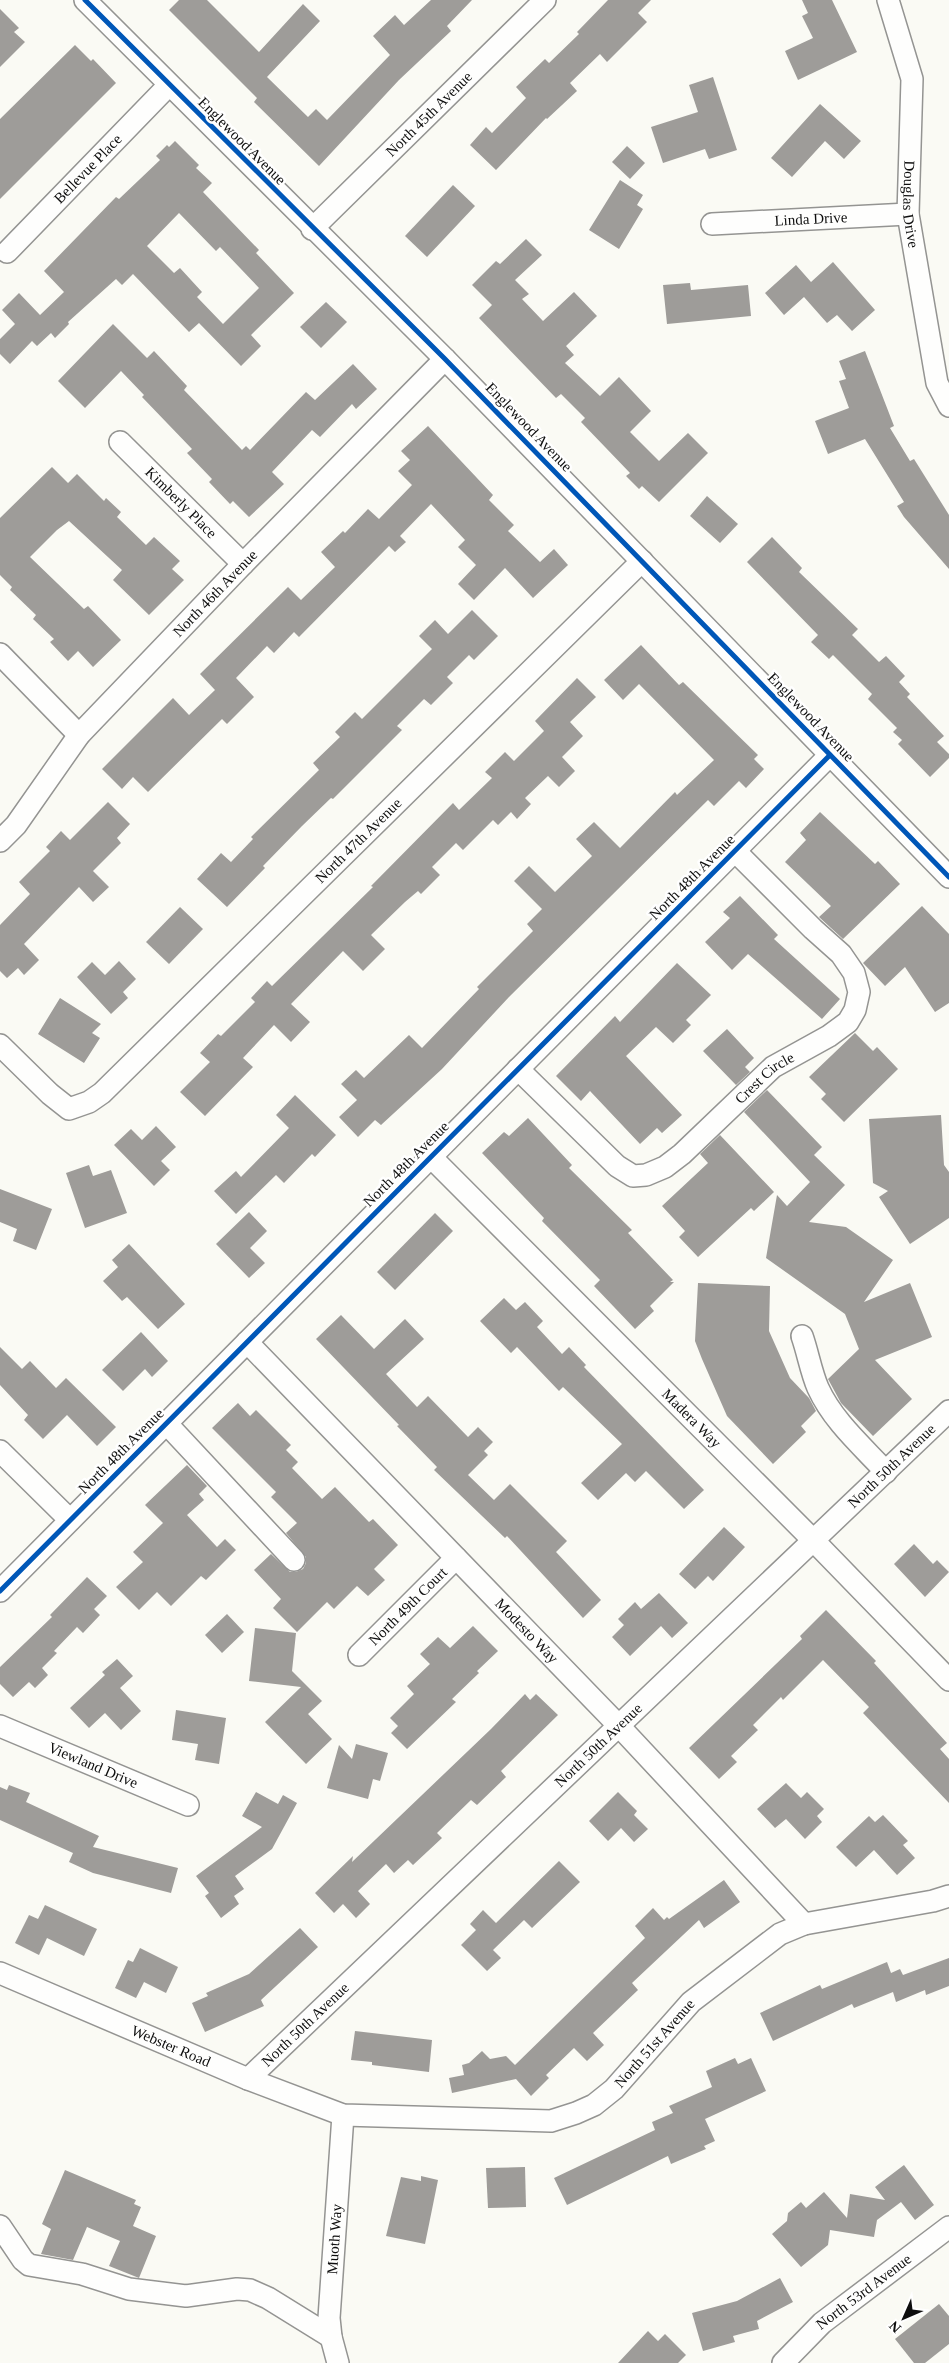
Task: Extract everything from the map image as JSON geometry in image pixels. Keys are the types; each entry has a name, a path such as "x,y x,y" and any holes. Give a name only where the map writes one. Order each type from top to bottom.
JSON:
{"street":[{"name":"Englewood Avenue","path":"86,0 312,229 445,359 949,877"},
{"name":"North 45th Avenue","path":"312,229 545,0"},
{"name":"Douglas Drive","path":"888,0 912,79 908,214 937,383 949,406"},
{"name":"Bellevue Place","path":"7,252 169,85"},
{"name":"Linda Drive","path":"712,224 908,214"},
{"name":"North 46th Avenue","path":"0,841 16,825 79,735 243,564 445,359"},
{"name":"Kimberly Place","path":"120,442 243,564"},
{"name":"North 47th Avenue","path":"0,1045 50,1094 69,1108 89,1102 102,1093 642,561"},
{"path":"0,654 79,735"},
{"name":"North 48th Avenue","path":"0,1591 830,755"},
{"name":"Crest Circle","path":"518,1069 617,1166 633,1176 646,1175 665,1167 682,1154 773,1067 830,1036 848,1022 855,1010 859,992 854,973 841,954 813,929 735,851"},
{"name":"Madera Way","path":"431,1157 814,1541 949,1680"},
{"path":"802,1336 818,1387 831,1409 844,1427 886,1472"},
{"name":"Modesto Way","path":"247,1342 619,1726 804,1924"},
{"name":"North 50th Avenue","path":"248,2079 949,1411"},
{"path":"166,1424 294,1560"},
{"path":"0,1451 70,1520"},
{"name":"North 49th Court","path":"359,1655 456,1558"},
{"name":"Viewland Drive","path":"0,1726 188,1805"},
{"name":"North 51st Avenue","path":"343,2115 551,2121 576,2113 594,2105 614,2089 691,2002 780,1934 804,1924 933,1901 949,1896"},
{"name":"Webster Road","path":"0,1972 248,2079 343,2115"},
{"name":"Muoth Way","path":"338,2363 331,2337 329,2318 343,2115"},
{"path":"0,2226 23,2260 29,2265 82,2274 129,2289 186,2296 237,2289 250,2290 268,2298 331,2337"},
{"name":"North 53rd Avenue","path":"783,2363 822,2323 949,2227"}],"building":[{"path":"179,0 207,0 259,52 303,4 320,21 267,77 308,117 316,109 327,120 390,55 373,36 395,15 404,25 431,0 472,0 447,26 451,31 399,80 319,166 254,102 257,98 169,10"},
{"path":"608,0 651,0 638,13 647,22 607,62 600,54 570,83 577,91 546,118 496,170 470,145 486,127 492,133 526,98 516,87 545,59 549,63 579,34 577,32"},
{"path":"802,0 832,0 857,52 798,80 785,51 813,38 802,16 808,13"},
{"path":"0,9 19,28 14,32 25,42 0,67"},
{"path":"75,45 91,61 93,59 116,83 0,199 0,119"},
{"path":"713,77 737,150 709,159 705,149 663,163 651,127 698,112 689,85"},
{"path":"820,104 861,141 844,159 825,141 792,177 771,158"},
{"path":"175,141 199,165 196,168 212,183 203,192 259,250 256,253 294,293 251,335 261,346 241,366 199,323 189,332 133,274 122,285 116,279 68,322 69,324 55,338 51,333 37,346 32,341 10,364 0,354 0,339 15,324 2,310 19,293 40,315 64,292 44,271 116,197 119,199 160,160 156,156 167,145 169,147","holes":["179,213 216,251 220,247 259,288 223,324 197,297 202,292 180,268 174,273 147,246"]},
{"path":"627,146 645,163 630,179 612,162"},
{"path":"620,180 643,195 637,205 643,209 619,249 589,230"},
{"path":"453,185 475,206 427,257 405,236"},
{"path":"526,239 542,255 515,280 529,294 522,299 543,321 574,292 597,316 566,346 574,355 565,363 600,396 619,377 651,411 630,432 659,461 688,433 708,453 659,502 642,486 639,489 626,476 630,473 581,422 585,418 561,394 556,398 479,318 492,305 472,285 496,261 500,264"},
{"path":"833,262 875,310 852,331 837,315 827,323 804,297 784,315 765,293 796,265 811,282"},
{"path":"690,283 691,290 748,285 751,316 667,324 663,285"},
{"path":"326,302 347,322 321,348 300,327"},
{"path":"113,324 147,358 154,351 187,386 184,390 242,450 246,446 250,450 306,392 315,400 353,364 377,389 356,409 352,404 320,437 312,430 272,472 284,484 249,517 233,501 230,504 209,482 212,479 187,453 192,449 142,397 144,395 121,371 85,408 58,381"},
{"path":"865,351 894,426 890,428 910,461 914,459 949,515 949,569 904,517 897,506 904,502 865,439 828,454 815,421 849,408 839,381 846,379 839,361"},
{"path":"428,426 493,495 489,500 514,525 508,531 540,562 554,549 568,565 533,598 505,568 474,600 458,584 476,565 458,547 465,540 431,504 400,536 406,542 395,552 389,546 299,637 294,632 274,653 267,646 236,678 254,697 227,724 222,719 148,792 133,777 122,789 102,769 173,698 189,715 215,690 200,674 288,587 301,600 335,567 321,552 343,531 345,533 368,509 379,519 412,485 398,471 410,460 401,451"},
{"path":"52,467 68,483 77,474 104,501 106,498 121,512 117,517 146,545 154,537 180,561 172,569 184,580 149,615 113,580 122,570 69,521 57,530 30,557 84,609 88,606 121,640 93,667 78,651 68,661 50,642 54,639 33,619 36,615 10,590 12,587 0,575 0,518"},
{"path":"707,496 738,524 720,543 690,516"},
{"path":"772,537 802,568 799,572 858,629 852,635 879,662 886,656 905,676 899,682 910,694 907,697 944,736 937,742 949,754 949,758 930,777 898,744 902,740 893,732 897,728 868,699 872,694 833,655 829,659 811,642 818,635 747,562"},
{"path":"472,610 498,636 474,660 469,655 447,677 453,683 431,705 424,699 397,726 402,730 333,799 331,798 302,826 227,907 197,879 221,853 231,862 253,839 251,837 319,770 313,763 340,737 335,732 355,712 362,719 432,649 419,636 435,620 448,634"},
{"path":"641,645 679,685 683,682 758,755 754,759 764,769 746,788 739,781 714,806 708,800 509,997 442,1069 381,1125 375,1120 358,1137 339,1117 357,1100 341,1084 356,1070 364,1078 409,1035 422,1048 479,989 477,987 533,931 527,924 542,909 514,881 529,866 555,892 592,856 576,839 594,822 620,848 675,792 677,795 714,760 639,684 623,700 604,680"},
{"path":"577,678 596,697 570,722 583,736 562,757 575,771 559,787 548,776 525,798 531,804 517,819 511,812 498,825 493,820 463,850 456,843 432,867 440,875 421,894 418,891 405,902 371,935 385,949 363,971 343,951 291,1004 310,1022 291,1042 274,1025 243,1058 253,1067 205,1116 180,1092 210,1062 200,1053 218,1034 221,1036 255,1002 251,998 267,981 272,986 373,887 371,886 453,803 459,810 492,778 485,772 505,752 514,761 544,731 535,721"},
{"path":"108,802 130,824 117,838 121,843 93,871 109,887 93,902 79,887 24,944 39,960 24,975 18,968 7,978 0,971 0,925 30,894 19,882 50,851 46,847 61,831 70,840"},
{"path":"820,812 875,864 878,861 900,884 843,939 819,917 831,906 785,862 806,840 800,833"},
{"path":"740,896 778,935 774,939 840,999 822,1019 748,954 732,970 705,942 730,918 723,912"},
{"path":"922,906 949,934 949,1003 935,1012 905,967 885,986 863,963"},
{"path":"180,907 203,929 169,964 146,942"},
{"path":"119,961 136,979 123,992 128,998 111,1014 77,977 92,962 105,975"},
{"path":"677,963 711,995 686,1020 691,1025 673,1043 656,1027 626,1056 682,1115 662,1133 657,1128 640,1144 590,1091 581,1101 556,1076 615,1016 620,1022"},
{"path":"60,998 101,1024 92,1033 100,1038 84,1063 38,1034"},
{"path":"727,1029 754,1058 745,1067 750,1072 736,1085 703,1051"},
{"path":"855,1033 873,1051 877,1047 898,1069 844,1122 821,1099 826,1094 809,1077"},
{"path":"767,1090 822,1147 814,1155 845,1185 809,1222 846,1227 893,1260 864,1302 910,1283 932,1337 875,1360 912,1399 873,1436 841,1403 828,1379 859,1349 845,1314 766,1258 777,1195 787,1206 810,1182 744,1112"},
{"path":"295,1095 336,1135 315,1157 312,1154 284,1183 276,1175 236,1214 214,1191 236,1171 241,1177 289,1128 276,1115"},
{"path":"941,1115 944,1165 949,1172 949,1218 910,1244 879,1197 888,1191 873,1183 869,1119"},
{"path":"528,1118 572,1165 569,1168 632,1230 628,1233 673,1280 670,1282 674,1282 650,1306 654,1311 635,1329 594,1286 600,1280 542,1221 544,1218 482,1153 504,1132 509,1136"},
{"path":"156,1126 176,1147 161,1161 170,1170 154,1186 114,1145 131,1129 142,1140"},
{"path":"720,1135 774,1192 754,1211 751,1208 698,1257 679,1237 685,1231 662,1206 708,1163 700,1154"},
{"path":"89,1165 93,1176 111,1170 127,1213 85,1228 66,1173"},
{"path":"0,1189 52,1209 36,1250 13,1241 17,1229 0,1222"},
{"path":"249,1212 267,1231 250,1248 265,1263 249,1278 216,1244"},
{"path":"435,1213 453,1231 395,1290 377,1272"},
{"path":"129,1244 185,1304 158,1329 127,1297 122,1301 103,1281 118,1267 112,1260"},
{"path":"698,1283 770,1286 769,1331 790,1378 809,1398 816,1411 801,1426 806,1432 773,1464 727,1416 702,1359 695,1341"},
{"path":"504,1298 516,1310 525,1302 543,1321 537,1327 562,1354 569,1347 586,1365 584,1367 704,1490 684,1509 646,1471 635,1482 626,1473 598,1500 581,1483 622,1444 563,1387 559,1391 517,1347 511,1353 480,1321"},
{"path":"341,1315 374,1349 405,1319 424,1339 386,1374 417,1407 428,1396 468,1437 478,1427 493,1442 484,1451 488,1455 468,1475 494,1500 510,1484 567,1541 556,1552 601,1600 583,1618 507,1536 505,1538 434,1470 437,1467 316,1339"},
{"path":"141,1332 168,1361 152,1377 145,1369 123,1391 102,1370"},
{"path":"0,1347 22,1369 30,1361 56,1388 66,1378 116,1427 97,1446 67,1415 43,1439 24,1420 28,1415 0,1385"},
{"path":"238,1403 250,1416 256,1410 291,1445 286,1450 298,1462 292,1468 322,1499 335,1487 369,1522 373,1519 398,1545 374,1569 385,1580 368,1596 357,1586 334,1609 327,1602 297,1632 273,1608 281,1599 254,1570 271,1554 290,1572 303,1569 306,1557 286,1533 297,1523 271,1497 276,1492 212,1428"},
{"path":"187,1465 207,1486 199,1494 204,1500 187,1515 217,1547 225,1539 236,1550 206,1580 201,1576 171,1606 157,1592 139,1610 116,1587 143,1562 133,1552 163,1523 145,1505"},
{"path":"724,1527 745,1547 713,1581 708,1576 695,1589 679,1574"},
{"path":"914,1544 933,1564 937,1560 949,1572 925,1597 894,1564"},
{"path":"87,1577 107,1596 94,1609 100,1615 83,1633 77,1627 54,1651 57,1653 42,1668 48,1675 35,1688 29,1682 13,1697 0,1684 0,1667 52,1617 50,1615"},
{"path":"659,1593 688,1623 672,1638 661,1626 630,1656 612,1637 624,1625 618,1619 635,1602 641,1609"},
{"path":"826,1610 876,1661 874,1663 947,1743 940,1749 949,1759 949,1803 863,1713 869,1707 823,1660 783,1700 781,1697 753,1725 758,1730 731,1756 737,1762 719,1779 689,1748 802,1639 800,1636"},
{"path":"227,1614 244,1632 222,1653 205,1635"},
{"path":"473,1626 498,1651 477,1671 479,1673 452,1699 456,1702 407,1749 391,1733 398,1726 390,1718 414,1694 407,1686 430,1664 420,1654 438,1637 450,1648"},
{"path":"255,1628 296,1633 292,1671 322,1701 308,1714 332,1739 306,1764 265,1722 301,1687 249,1681"},
{"path":"117,1659 133,1676 120,1688 141,1711 121,1730 105,1713 89,1728 70,1708 105,1675 102,1672"},
{"path":"525,1694 530,1700 536,1694 558,1715 501,1771 506,1777 477,1805 471,1800 437,1833 442,1838 413,1865 408,1860 394,1873 386,1864 358,1891 370,1904 356,1918 343,1904 334,1913 315,1893 353,1856 352,1862"},
{"path":"176,1710 226,1718 219,1764 195,1760 198,1744 172,1740"},
{"path":"356,1744 388,1753 380,1781 373,1779 368,1799 327,1788 339,1745 352,1759"},
{"path":"786,1783 801,1798 807,1792 824,1809 817,1816 822,1822 805,1839 786,1819 775,1828 757,1809"},
{"path":"9,1785 30,1793 26,1802 99,1836 93,1847 178,1868 171,1893 93,1873 69,1862 73,1853 0,1820 0,1787 7,1790"},
{"path":"256,1792 278,1804 283,1795 297,1803 272,1849 235,1876 244,1889 234,1896 239,1904 221,1918 205,1896 209,1893 196,1876 262,1827 242,1816"},
{"path":"618,1792 637,1811 634,1815 648,1829 634,1842 621,1828 608,1841 589,1821"},
{"path":"883,1815 908,1841 903,1845 915,1858 897,1875 874,1850 856,1867 836,1847 869,1816 875,1822"},
{"path":"559,1861 580,1882 532,1928 524,1920 493,1950 501,1958 487,1971 461,1945 476,1930 470,1924 483,1910 496,1923"},
{"path":"724,1880 740,1902 704,1928 699,1920 632,1983 638,1990 593,2033 604,2045 587,2061 574,2048 546,2075 549,2078 531,2096 516,2079 452,2093 449,2078 464,2075 462,2065 469,2063 482,2051 490,2059 506,2056 515,2065 645,1938 635,1926 653,1908 664,1920 667,1917 669,1919"},
{"path":"45,1905 97,1929 84,1956 47,1938 39,1955 15,1943 29,1915 38,1919"},
{"path":"300,1928 318,1947 261,2000 264,2006 205,2032 192,2003 208,1996 206,1993 249,1974"},
{"path":"140,1948 178,1967 166,1993 144,1982 136,1998 115,1988 128,1960 133,1962"},
{"path":"949,1958 949,1986 926,1995 925,1990 896,2002 893,1992 854,2008 852,2004 773,2041 760,2013 820,1985 822,1989 887,1962 891,1973 900,1969 903,1975"},
{"path":"355,2031 432,2040 429,2072 372,2065 372,2062 351,2060"},
{"path":"735,2058 738,2064 751,2058 766,2091 705,2119 715,2141 704,2146 706,2149 671,2164 668,2156 567,2205 554,2178 655,2130 652,2122 673,2113 669,2106 712,2087 706,2071"},
{"path":"904,2165 934,2205 915,2220 901,2202 877,2220 874,2237 830,2230 828,2245 801,2267 772,2234 787,2221 788,2213 801,2202 806,2208 824,2192 847,2218 850,2194 885,2200 875,2187"},
{"path":"525,2167 526,2207 488,2208 486,2168"},
{"path":"65,2170 136,2200 134,2204 141,2207 133,2226 156,2236 139,2278 109,2266 120,2241 87,2227 73,2260 41,2254 51,2229 42,2224"},
{"path":"421,2176 438,2180 425,2244 386,2236 401,2177 421,2181"},
{"path":"780,2278 793,2302 757,2321 759,2329 733,2336 735,2342 703,2351 692,2313 737,2301"},
{"path":"939,2304 949,2316 949,2344 925,2363 914,2363 895,2339"},
{"path":"648,2331 658,2341 665,2334 686,2355 678,2363 618,2363"}],"cycle path":[{"path":"85,0 445,359 949,877"},
{"path":"0,1591 830,755"}]}
